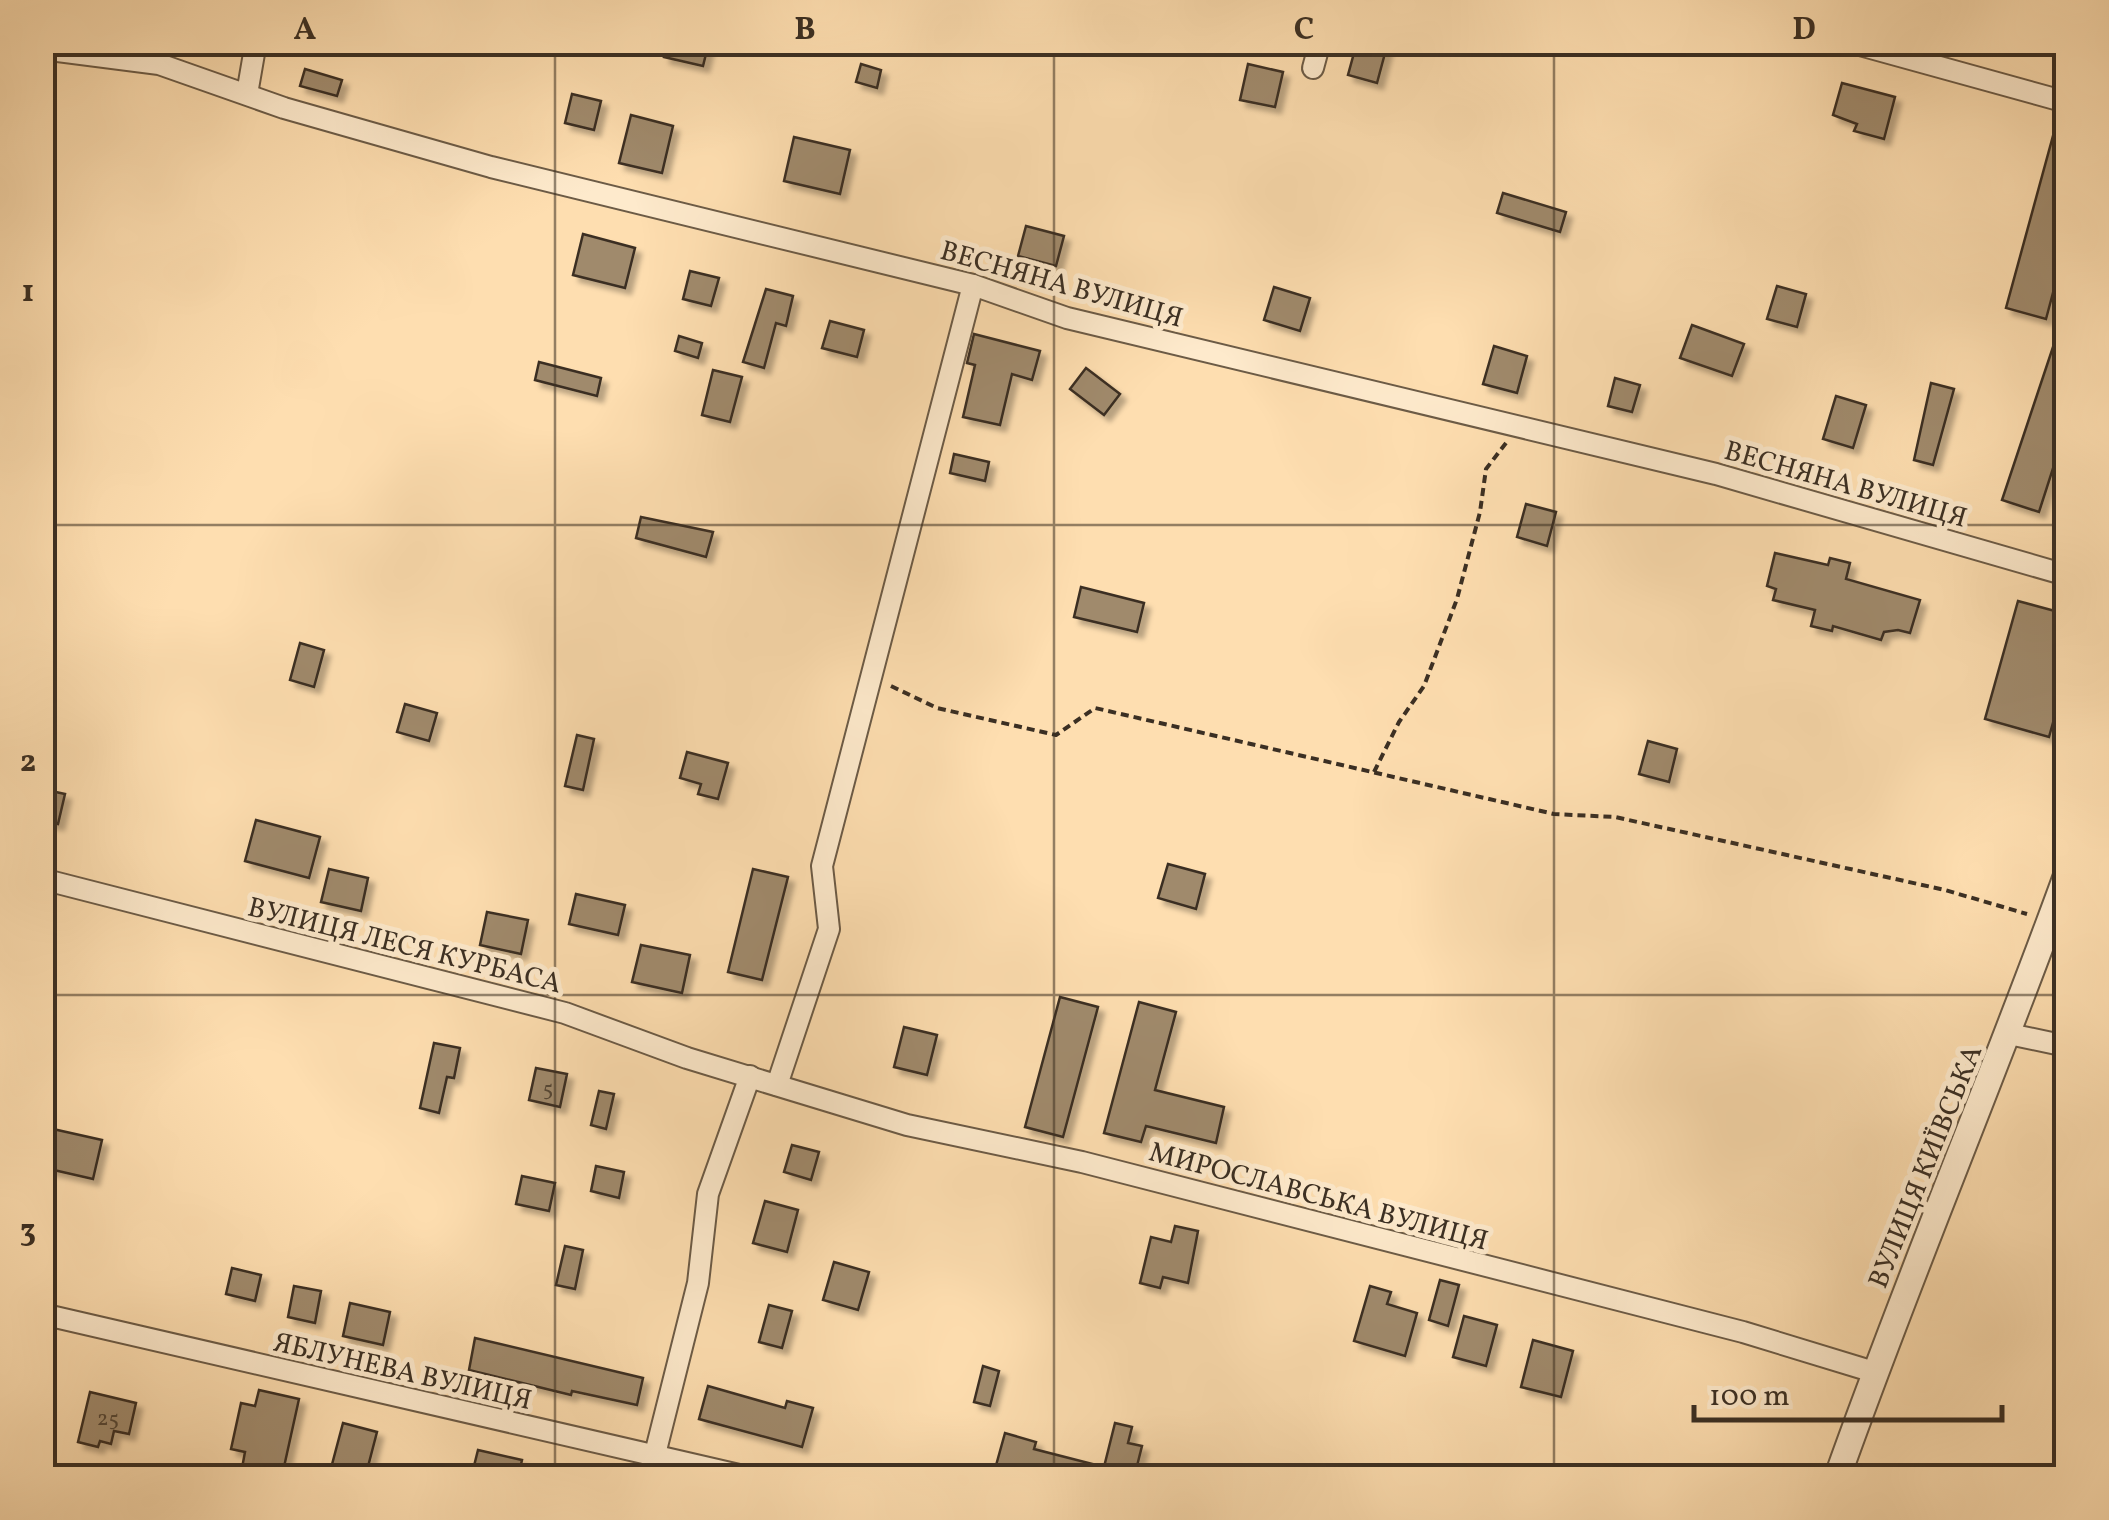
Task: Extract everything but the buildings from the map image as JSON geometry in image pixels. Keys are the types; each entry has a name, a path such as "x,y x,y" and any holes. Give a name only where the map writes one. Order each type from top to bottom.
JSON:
{"street":[{"path":"248,94 256,42"},
{"path":"1313,68 1320,42"},
{"path":"1849,42 2066,102"},
{"name":"ВЕСНЯНА ВУЛИЦЯ","path":"42,48 160,64 284,108 491,168 973,285 1067,318 1716,474 2066,575"},
{"path":"777,1084 830,929 822,866 973,285"},
{"name":"ВУЛИЦЯ КИЇВСЬКА","path":"1837,1478 1874,1372 2009,1034 2066,876"},
{"name":"ВУЛИЦЯ ЛЕСЯ КУРБАСА","path":"42,879 565,1013 687,1058 750,1076"},
{"path":"2009,1034 2066,1046"},
{"path":"652,1467 698,1283 708,1194 750,1076"},
{"name":"МИРОСЛАВСЬКА ВУЛИЦЯ","path":"750,1076 908,1125 1082,1162 1743,1332 1874,1372"},
{"name":"ЯБЛУНЕВА ВУЛИЦЯ","path":"42,1314 652,1467 752,1478"}],"path":[{"path":"1374,772 1399,722 1424,686 1457,599 1480,512 1486,470 1518,427"},
{"path":"870,676 937,708 1056,735 1095,708 1554,814 1615,817 1945,890 2050,921"}]}
